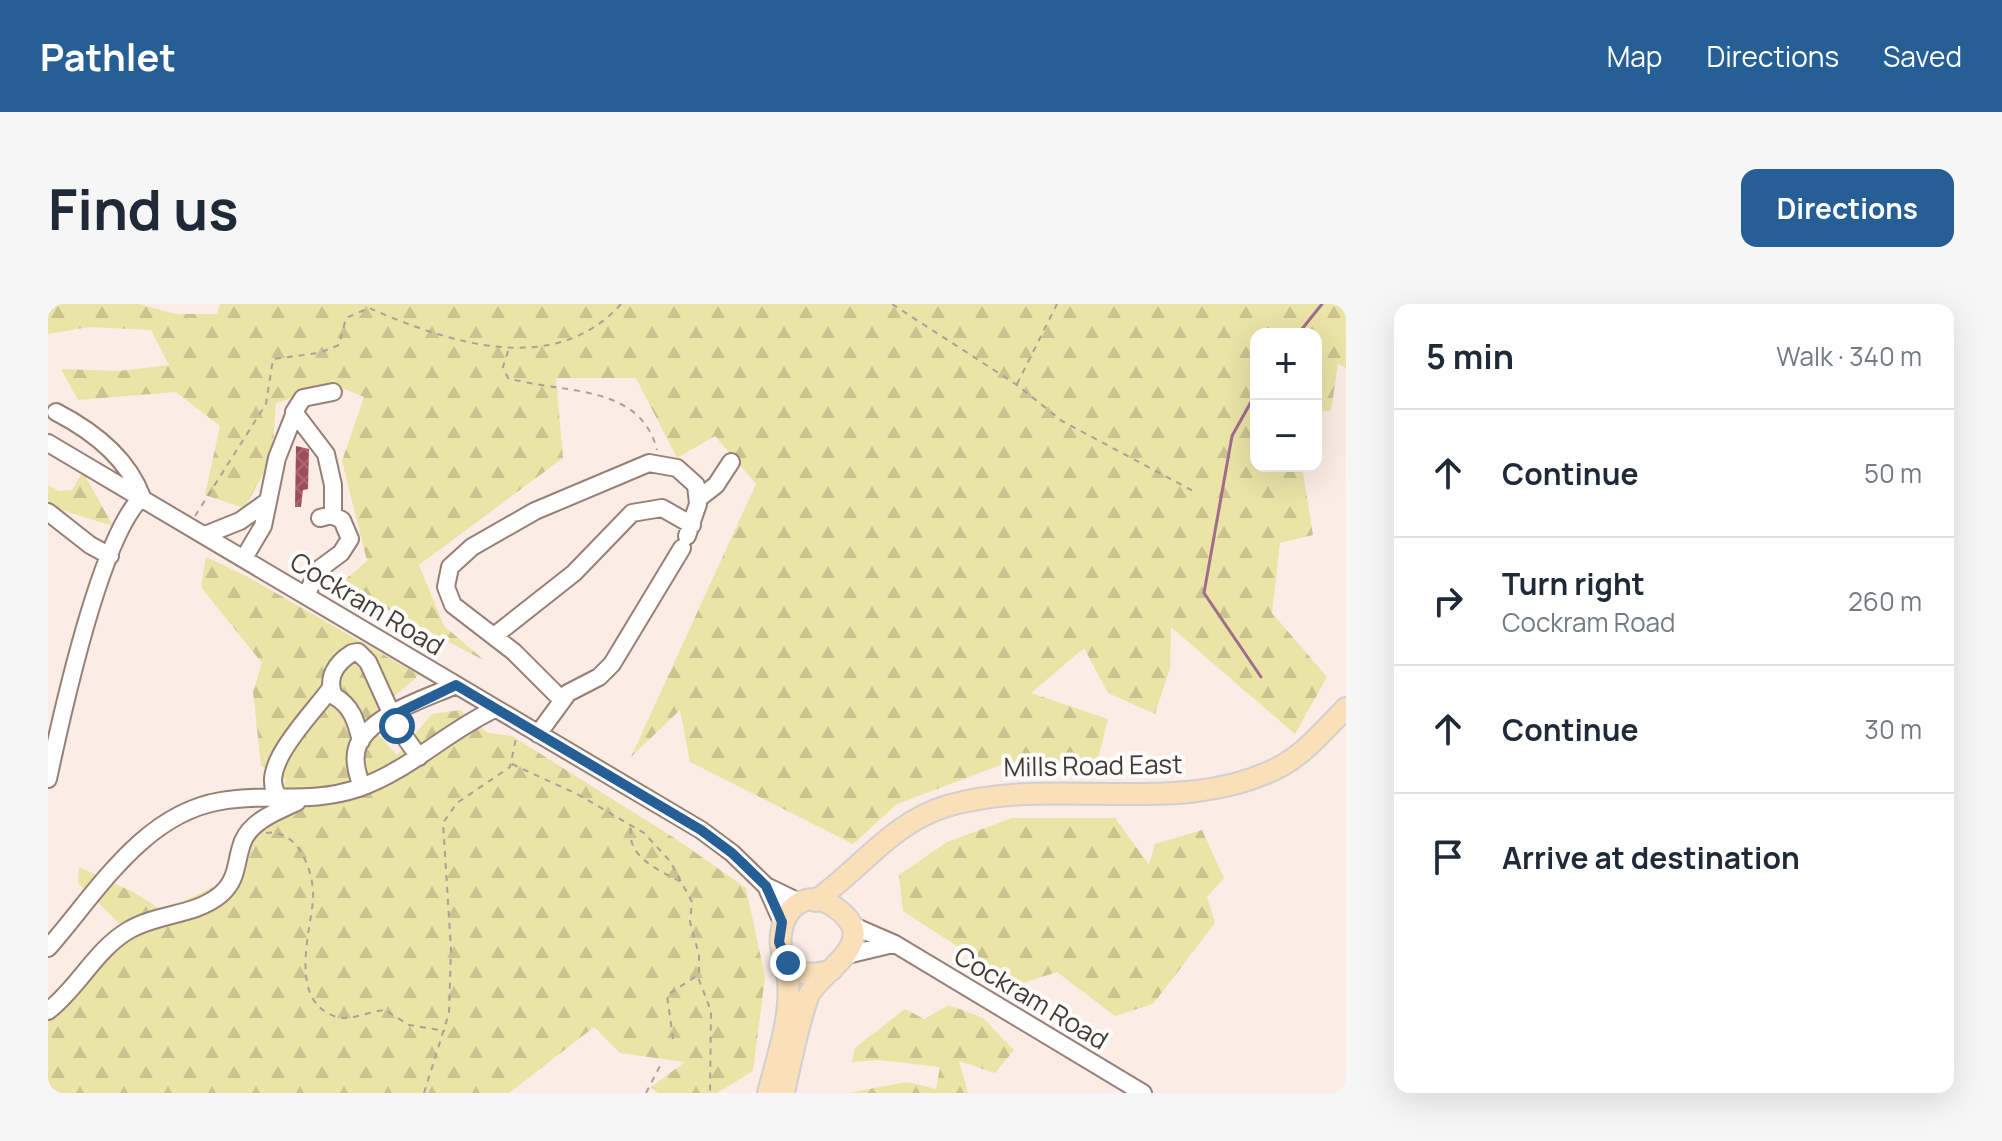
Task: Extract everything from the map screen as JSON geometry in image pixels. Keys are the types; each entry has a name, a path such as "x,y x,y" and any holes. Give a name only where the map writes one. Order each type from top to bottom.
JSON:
{"main road":[{"name":"Mills Road East","path":"808,902 844,881 871,850 894,832 943,807 986,795 1028,791 1132,793 1225,788 1284,765 1346,708"},
{"path":"784,1093 809,993 847,955 851,945 844,881"},
{"path":"768,1093 783,1035 791,978 779,942 782,922 808,902 827,903 848,921"},
{"path":"782,953 797,970 820,974 832,970"}],"street":[{"path":"244,558 263,526 283,436 295,407 303,398 333,392"},
{"path":"48,779 77,657 110,556 121,525 142,497 121,460 87,430 56,412"},
{"path":"294,415 326,454 333,485 326,517 347,527 348,544 318,570 306,596"},
{"name":"Cockram Road","path":"48,443 701,830 732,853 766,886 782,922"},
{"path":"698,499 716,485 731,462"},
{"path":"531,730 562,700 599,677 612,664 687,536 698,499 692,480 677,468 659,463 640,466 557,500 459,557 446,576 453,605 494,636 562,700"},
{"path":"205,535 240,521 268,501"},
{"path":"494,636 574,573 632,513 662,508 687,536"},
{"path":"48,512 90,545 110,556"},
{"path":"281,799 271,785 275,769 299,725 330,689 335,668 343,658 358,652 368,662 392,716 419,757"},
{"path":"362,787 355,754 361,741 392,716 456,685"},
{"path":"330,689 348,706 361,741"},
{"path":"48,948 100,883 135,847 185,813 235,799 320,799 362,787 419,757 463,724 495,709"},
{"path":"235,799 275,769"},
{"path":"48,1011 71,990 100,953 123,934 144,923 200,907 219,896 237,873 247,834 262,820 301,800"},
{"name":"Cockram Road","path":"766,886 808,902"},
{"name":"Cockram Road","path":"848,921 895,944 1143,1093"},
{"path":"847,955 895,944"}],"path":[{"path":"189,525 266,404 273,359 319,353 339,345 346,318 369,308 457,340 509,350 548,346 591,328 621,304"},
{"path":"892,304 1017,385 1062,421 1197,493"},
{"path":"1017,385 1057,304"},
{"path":"509,350 503,367 508,378 581,389 610,398 631,412 652,435 659,463"},
{"path":"512,764 513,744 531,730"},
{"path":"512,764 579,795 661,847 692,902 690,922 699,955 699,975 711,1011 710,1093"},
{"path":"424,1093 449,1013 451,949 443,823 457,803 512,764"},
{"path":"631,826 630,844 637,855 682,883"},
{"path":"260,837 280,833 297,845 303,855 313,890 305,942 307,976 311,994 325,1011 342,1019 385,1010 409,1025 445,1031"},
{"path":"673,1039 667,995 699,975"},
{"path":"646,1093 662,1062"}],"green space":[{"path":"48,304 139,304 176,314 217,314 220,304 1346,304 1346,368 1338,364 1331,411 1322,412 1322,328 1250,328 1250,472 1303,472 1313,535 1280,543 1272,613 1327,677 1295,734 1171,627 1170,668 1155,714 1108,693 1084,648 1031,693 1108,719 1095,771 1003,764 897,804 853,844 690,762 680,710 631,757 756,484 715,436 677,458 636,378 556,378 563,458 419,565 444,626 485,661 340,584 367,561 342,461 364,397 335,385 276,403 272,459 244,508 205,495 220,426 176,392 78,400 61,369 119,371 169,365 151,330 89,327 48,334"},
{"path":"83,472 113,526 55,508 48,502 48,485 59,491 72,490"},
{"path":"206,557 246,576 419,675 366,721 397,755 432,714 460,710 488,733 512,736 676,839 746,888 765,977 753,1071 717,1093 658,1093 651,1087 685,1062 620,1053 594,1027 509,1093 48,1093 48,1006 133,937 78,883 79,867 133,892 163,911 246,871 258,816 287,780 261,766 253,691 262,663 201,587"},
{"path":"1012,818 1115,818 1149,865 1155,844 1202,830 1224,878 1207,897 1215,923 1153,1004 1115,1016 1057,972 1017,985 903,911 899,875 947,842"},
{"path":"949,1005 983,1018 1014,1050 995,1073 959,1061 968,1093 848,1093 907,1082 936,1089 940,1067 879,1060 852,1062 855,1048 905,1009 924,1019"}],"building":[{"path":"296,446 309,449 308,489 303,490 301,507 295,507"}],"waterway":[{"path":"1303,328 1322,304"},
{"path":"1252,400 1232,436 1204,593 1261,677"}],"route":[{"path":"397,726 392,716 456,685 701,830 732,853 766,886 782,922 779,942 788,963"}]}
